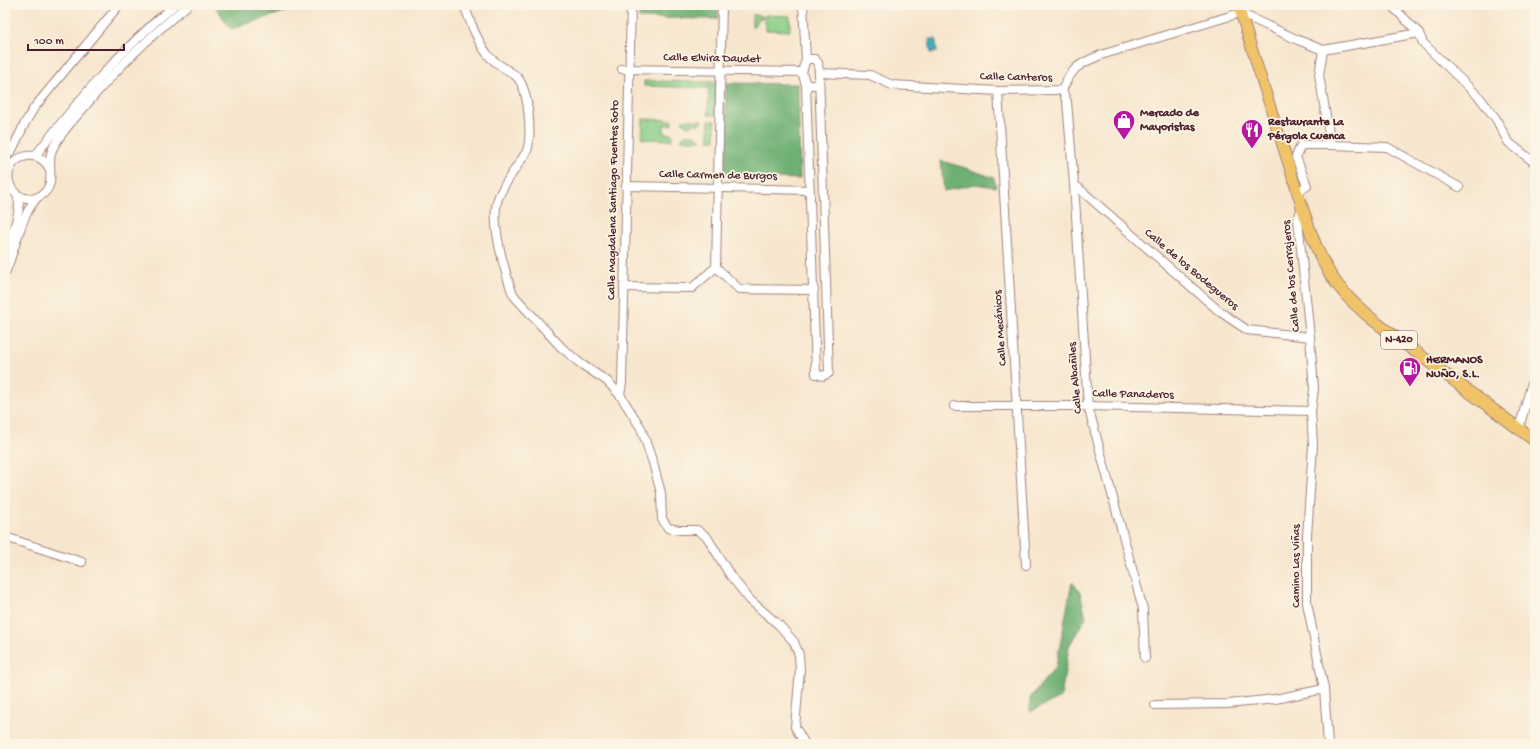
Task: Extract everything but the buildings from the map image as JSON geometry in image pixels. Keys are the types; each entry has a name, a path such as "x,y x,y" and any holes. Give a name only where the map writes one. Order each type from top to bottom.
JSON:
{"highway":[{"name":"N-420","path":"1302,207 1317,250 1330,275 1345,294 1365,313 1389,332 1535,441"}],"main road":[{"name":"Calle de los Cerrajeros","path":"1239,9 1302,207"}],"street":[{"path":"6,161 27,118 119,5"},
{"path":"35,156 61,122 108,68 136,40 175,5"},
{"path":"5,273 32,203 46,191 50,184 50,155 54,146 92,98 135,52 188,5"},
{"path":"464,5 483,48 494,62 521,82 525,99 529,128 529,144 499,195 495,209 496,227 512,292 561,347 581,364 607,381 620,395 641,428 653,463 661,494 662,519 668,528 697,530 707,537 730,575 750,600 780,626 794,642 799,654 800,669 795,728 805,744"},
{"name":"Calle Magdalena Santiago Fuentes Soto","path":"620,395 622,383 626,186 625,69 630,5"},
{"path":"624,287 692,288 716,267 722,5"},
{"path":"803,5 806,59 802,72 806,85 816,374 823,376 829,373 819,77 818,63 815,59 806,59"},
{"path":"1391,5 1419,33 1424,43 1480,98 1496,120 1508,142 1535,163"},
{"path":"1239,9 1298,40 1323,50 1419,33"},
{"name":"Calle Canteros","path":"806,85 815,85 819,77 870,75 892,85 998,91 1062,90 1069,74 1086,61 1239,9"},
{"path":"1323,50 1319,75 1330,144"},
{"name":"Calle Elvira Daudet","path":"625,69 802,72"},
{"name":"Calle Albañiles","path":"1062,90 1067,102 1074,184 1088,406 1143,609 1146,658"},
{"name":"Calle Mecánicos","path":"998,91 1018,406 1026,565"},
{"path":"1297,192 1307,186 1296,157 1301,146 1330,144 1387,147 1459,187"},
{"path":"5,252 14,228 19,208 19,198 9,184 8,176 10,168 19,158 35,156 43,161 49,168"},
{"name":"Calle de los Bodegueros","path":"1074,184 1219,311 1247,330 1310,337"},
{"name":"Calle Carmen de Burgos","path":"626,186 810,190"},
{"path":"17,195 28,198 40,196"},
{"name":"Calle de los Cerrajeros","path":"1302,207 1298,220 1314,390 1312,411"},
{"path":"716,267 739,289 814,290"},
{"path":"1518,428 1535,372"},
{"name":"Calle Panaderos","path":"954,406 1088,406 1312,411"},
{"name":"Camino Las Viñas","path":"1312,411 1313,445 1307,536 1307,603 1324,689 1328,744"},
{"path":"5,537 82,562"},
{"path":"1155,705 1228,704 1275,699 1324,689"}],"green space":[{"path":"214,5 291,5 293,9 231,29"},
{"path":"639,5 718,5 718,19 639,18"},
{"path":"752,15 763,16 763,19 757,19 757,23 752,27"},
{"path":"765,15 790,16 790,31 765,30"},
{"path":"644,81 716,82 715,115 708,115 709,88 644,86"},
{"path":"726,83 798,84 800,179 725,176"},
{"path":"643,119 672,120 672,125 664,125 664,133 672,134 672,140 642,139"},
{"path":"682,120 701,120 702,122 688,126 683,123"},
{"path":"709,121 715,121 715,140 709,140"},
{"path":"685,135 694,135 702,140 682,140 681,139"},
{"path":"941,161 994,178 996,187 975,184 944,191"},
{"path":"1072,582 1080,592 1086,617 1069,646 1061,697 1030,712 1030,698 1056,666"}],"water":[{"path":"929,39 936,39 937,52 931,53"}],"place":[{"name":"Mercado de Mayoristas","path":"1124,140"},
{"name":"Restaurante La Pérgola Cuenca","path":"1252,150"},
{"name":"HERMANOS NUÑO, S.L.","path":"1410,388"}]}
